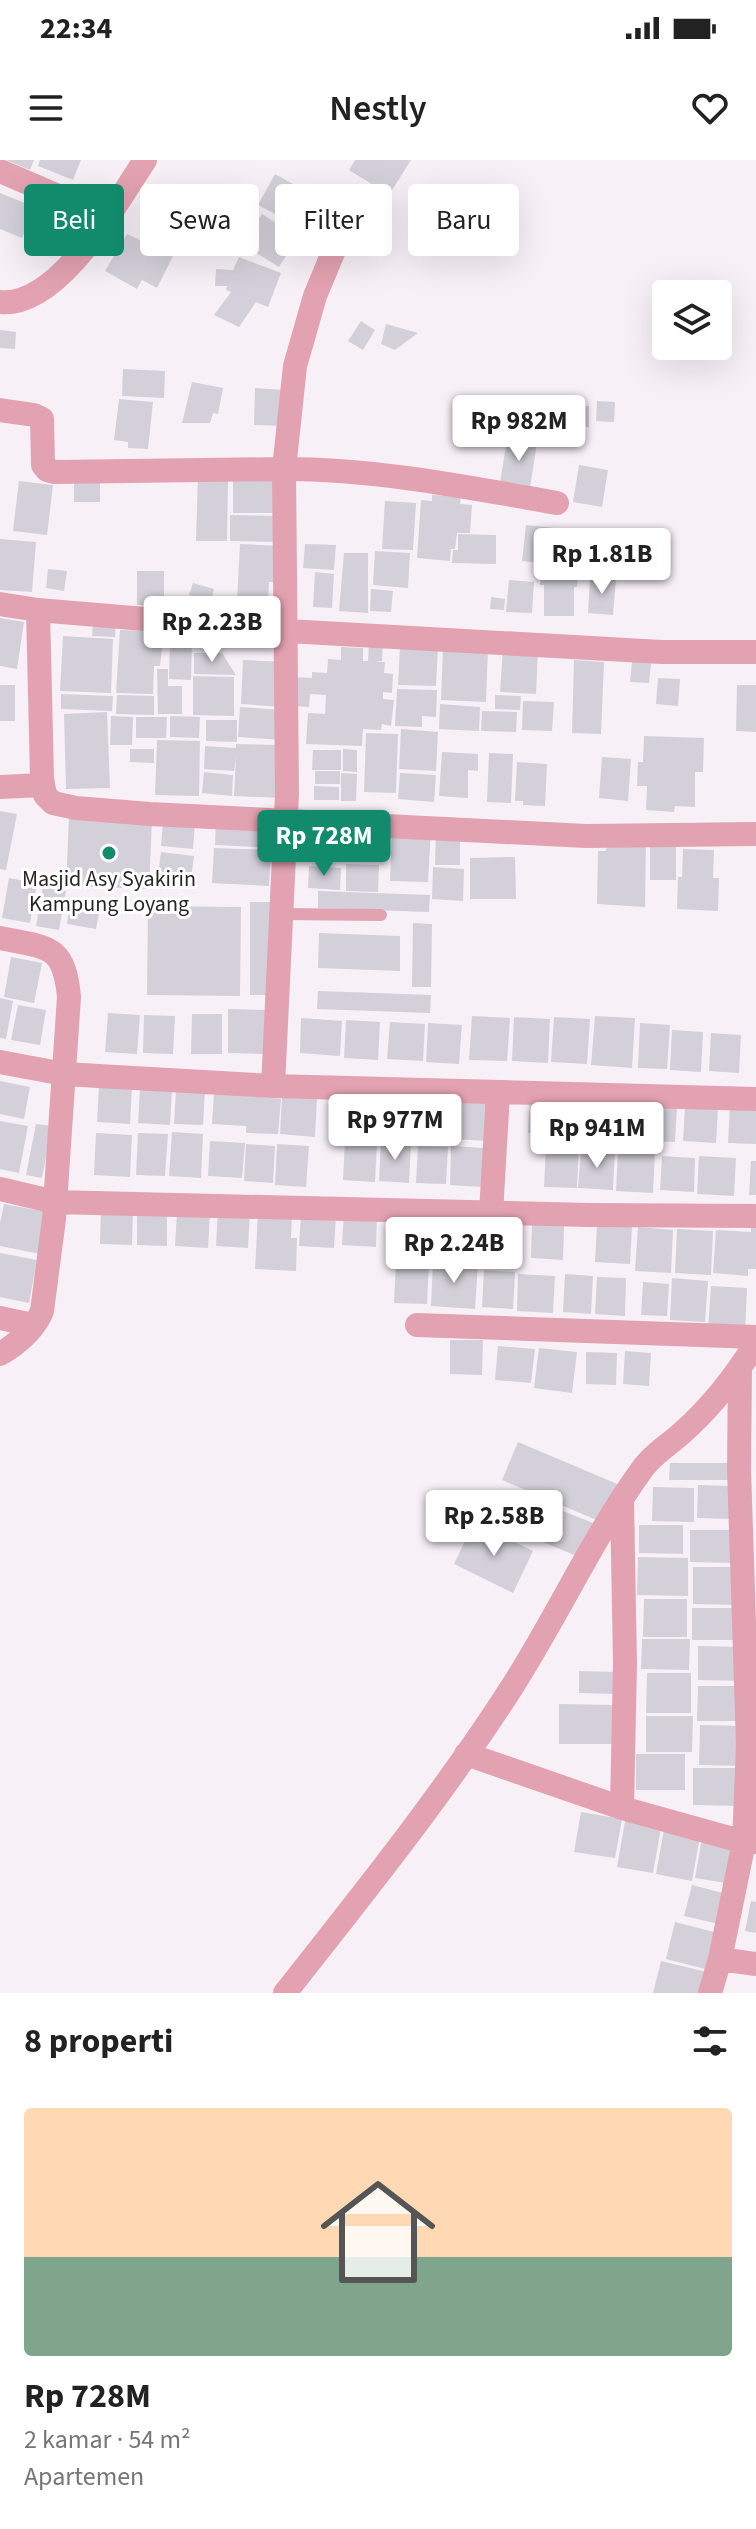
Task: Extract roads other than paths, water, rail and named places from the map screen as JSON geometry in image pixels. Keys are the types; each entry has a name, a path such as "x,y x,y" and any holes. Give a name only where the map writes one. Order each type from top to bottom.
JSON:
{"street":[{"path":"124,192 145,160"},
{"path":"0,171 30,184"},
{"path":"0,302 32,296 81,256"},
{"path":"273,1086 286,821 284,469 295,366 315,296 332,256"},
{"path":"0,410 42,419 43,465 55,472 338,470 396,476 557,503"},
{"path":"0,604 38,610 287,631 662,652 756,652"},
{"path":"38,610 43,785 45,795 53,803 76,808 586,836 756,834"},
{"path":"0,787 43,785"},
{"path":"0,938 43,947 61,959 69,997 55,1202 42,1311 15,1346 0,1354"},
{"path":"0,1062 64,1074 273,1086 756,1099"},
{"path":"491,1213 498,1094"},
{"path":"0,1189 55,1202 756,1216"},
{"path":"0,1318 33,1325"},
{"path":"417,1325 756,1340 745,1372 739,1469 750,1842 710,1993"},
{"path":"285,1993 466,1754 513,1685 622,1499 658,1451 681,1434 745,1372"},
{"path":"622,1499 625,1663 622,1808"},
{"path":"466,1754 622,1808 750,1842"},
{"path":"720,1959 756,1964"}],"lane":[{"path":"281,914 381,915"}],"place":[{"name":"Masjid Asy Syakirin Kampung Loyang","path":"109,853"}]}
